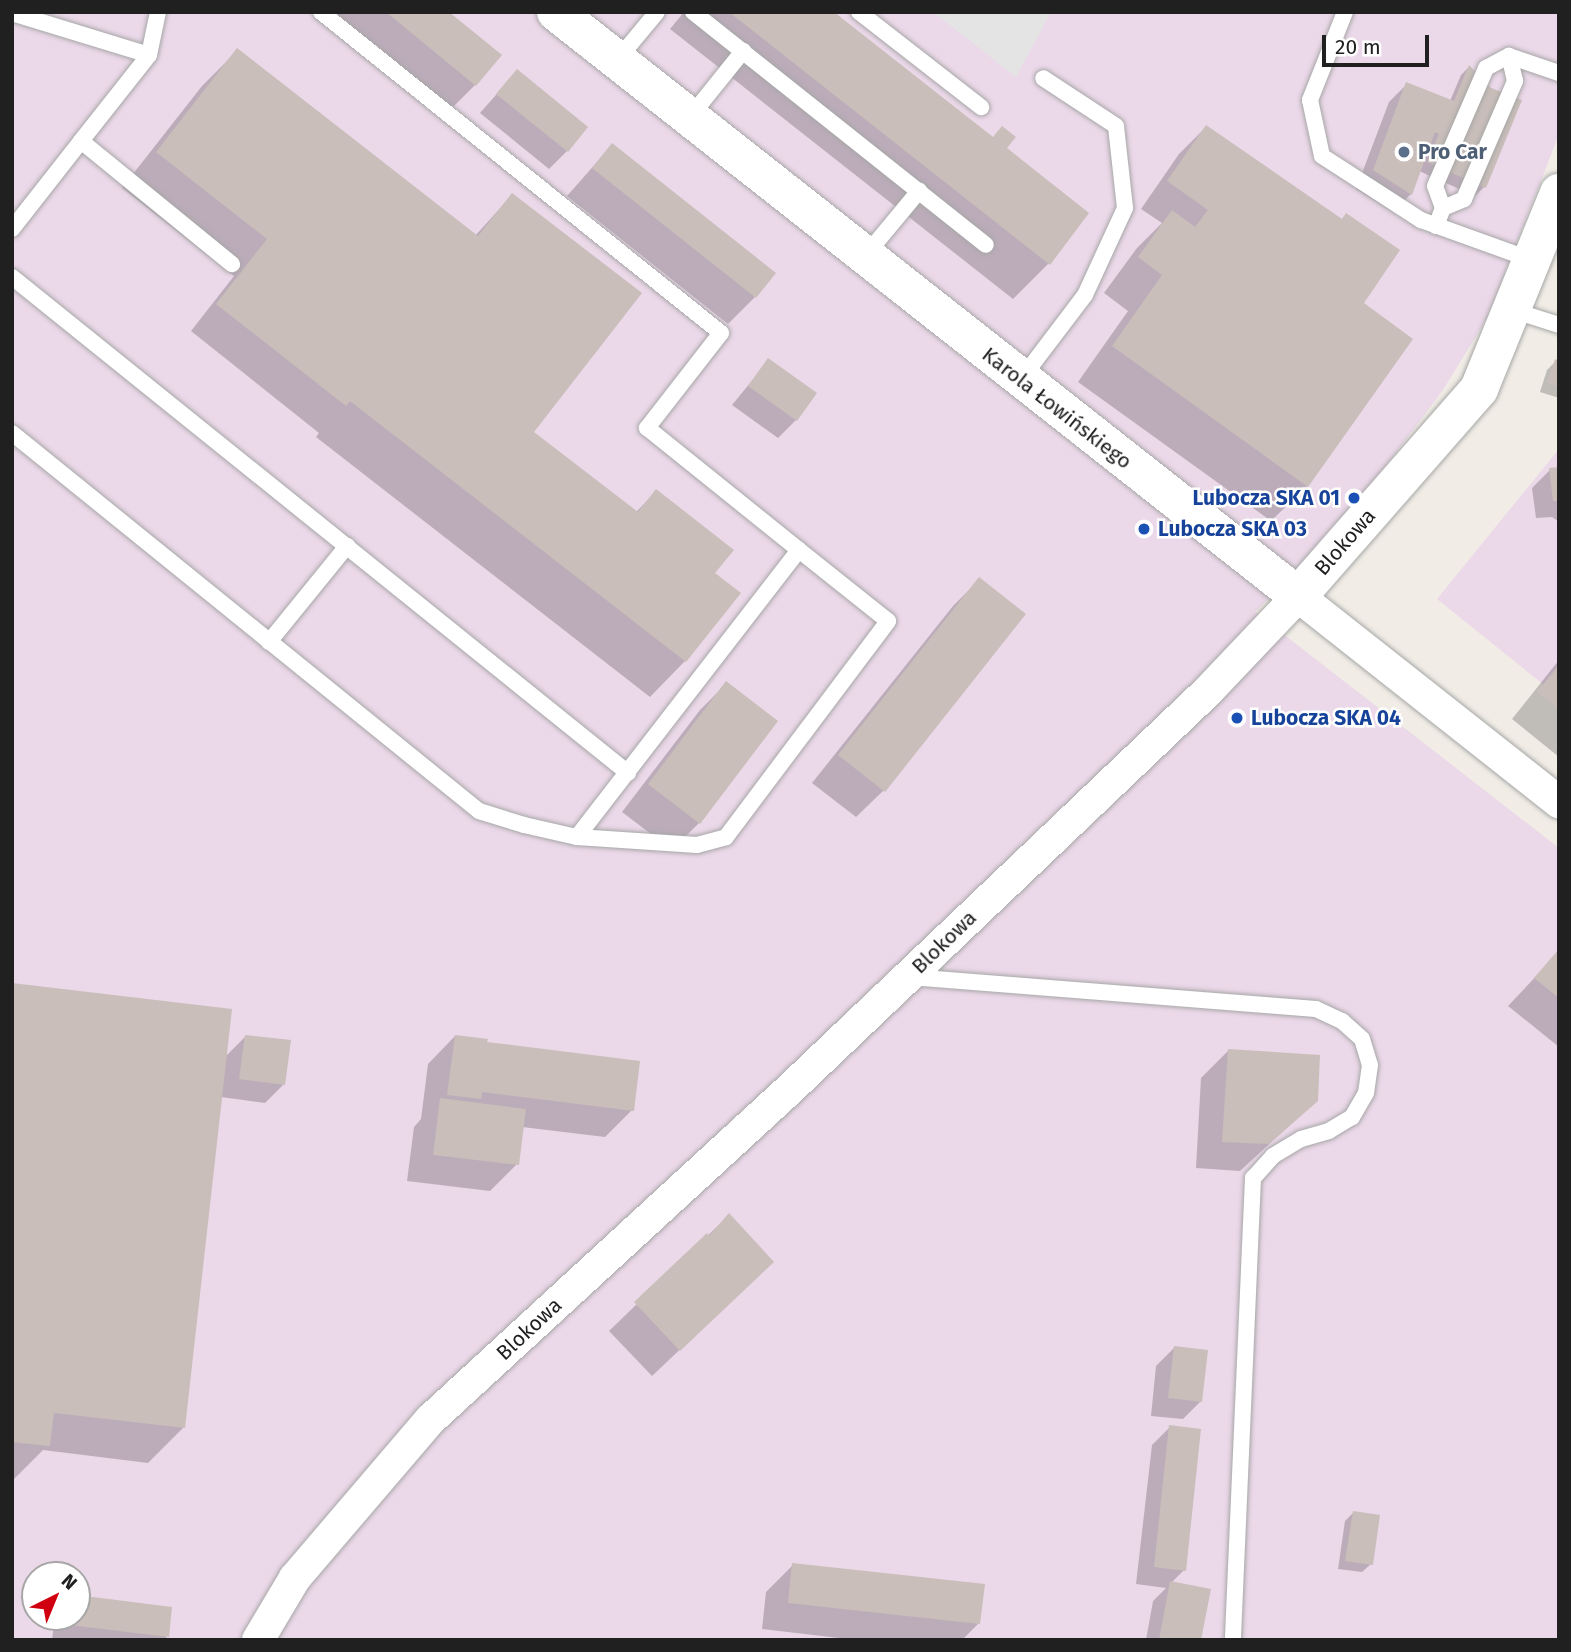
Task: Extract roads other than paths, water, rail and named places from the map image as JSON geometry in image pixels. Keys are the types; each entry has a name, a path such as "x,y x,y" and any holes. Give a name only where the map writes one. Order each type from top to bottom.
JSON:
{"street":[{"name":"Karola Łowińskiego","path":"556,12 1559,802"},
{"name":"Blokowa","path":"258,1640 295,1578 430,1420 908,976 1208,691 1298,596 1479,389 1559,193"}],"lane":[{"path":"12,229 149,55 158,12"},
{"path":"12,433 479,811 577,837 698,845 726,837 888,621 647,428 721,333 321,12"},
{"path":"618,60 657,12"},
{"path":"693,12 986,245"},
{"path":"859,12 981,107"},
{"path":"1345,12 1310,100 1322,156 1408,213 1436,226 1532,260"},
{"path":"12,13 149,55"},
{"path":"690,117 743,51"},
{"path":"1436,226 1443,208 1435,186 1486,68 1509,56 1559,73"},
{"path":"1443,208 1464,199 1515,81 1509,56"},
{"path":"1021,380 1085,295 1125,208 1116,126 1043,78"},
{"path":"81,141 232,264"},
{"path":"865,256 919,191"},
{"path":"12,277 628,773"},
{"path":"1512,310 1559,325"},
{"path":"269,642 347,546"},
{"path":"577,837 799,550"},
{"path":"908,976 1316,1009 1342,1021 1362,1039 1370,1065 1366,1093 1352,1117 1329,1131 1301,1139 1273,1156 1253,1178 1233,1640"}],"place":[{"name":"Pro Car","path":"1404,152"},
{"name":"Lubocza SKA 01","path":"1354,498"},
{"name":"Lubocza SKA 03","path":"1144,529"},
{"name":"Lubocza SKA 04","path":"1237,718"}]}
